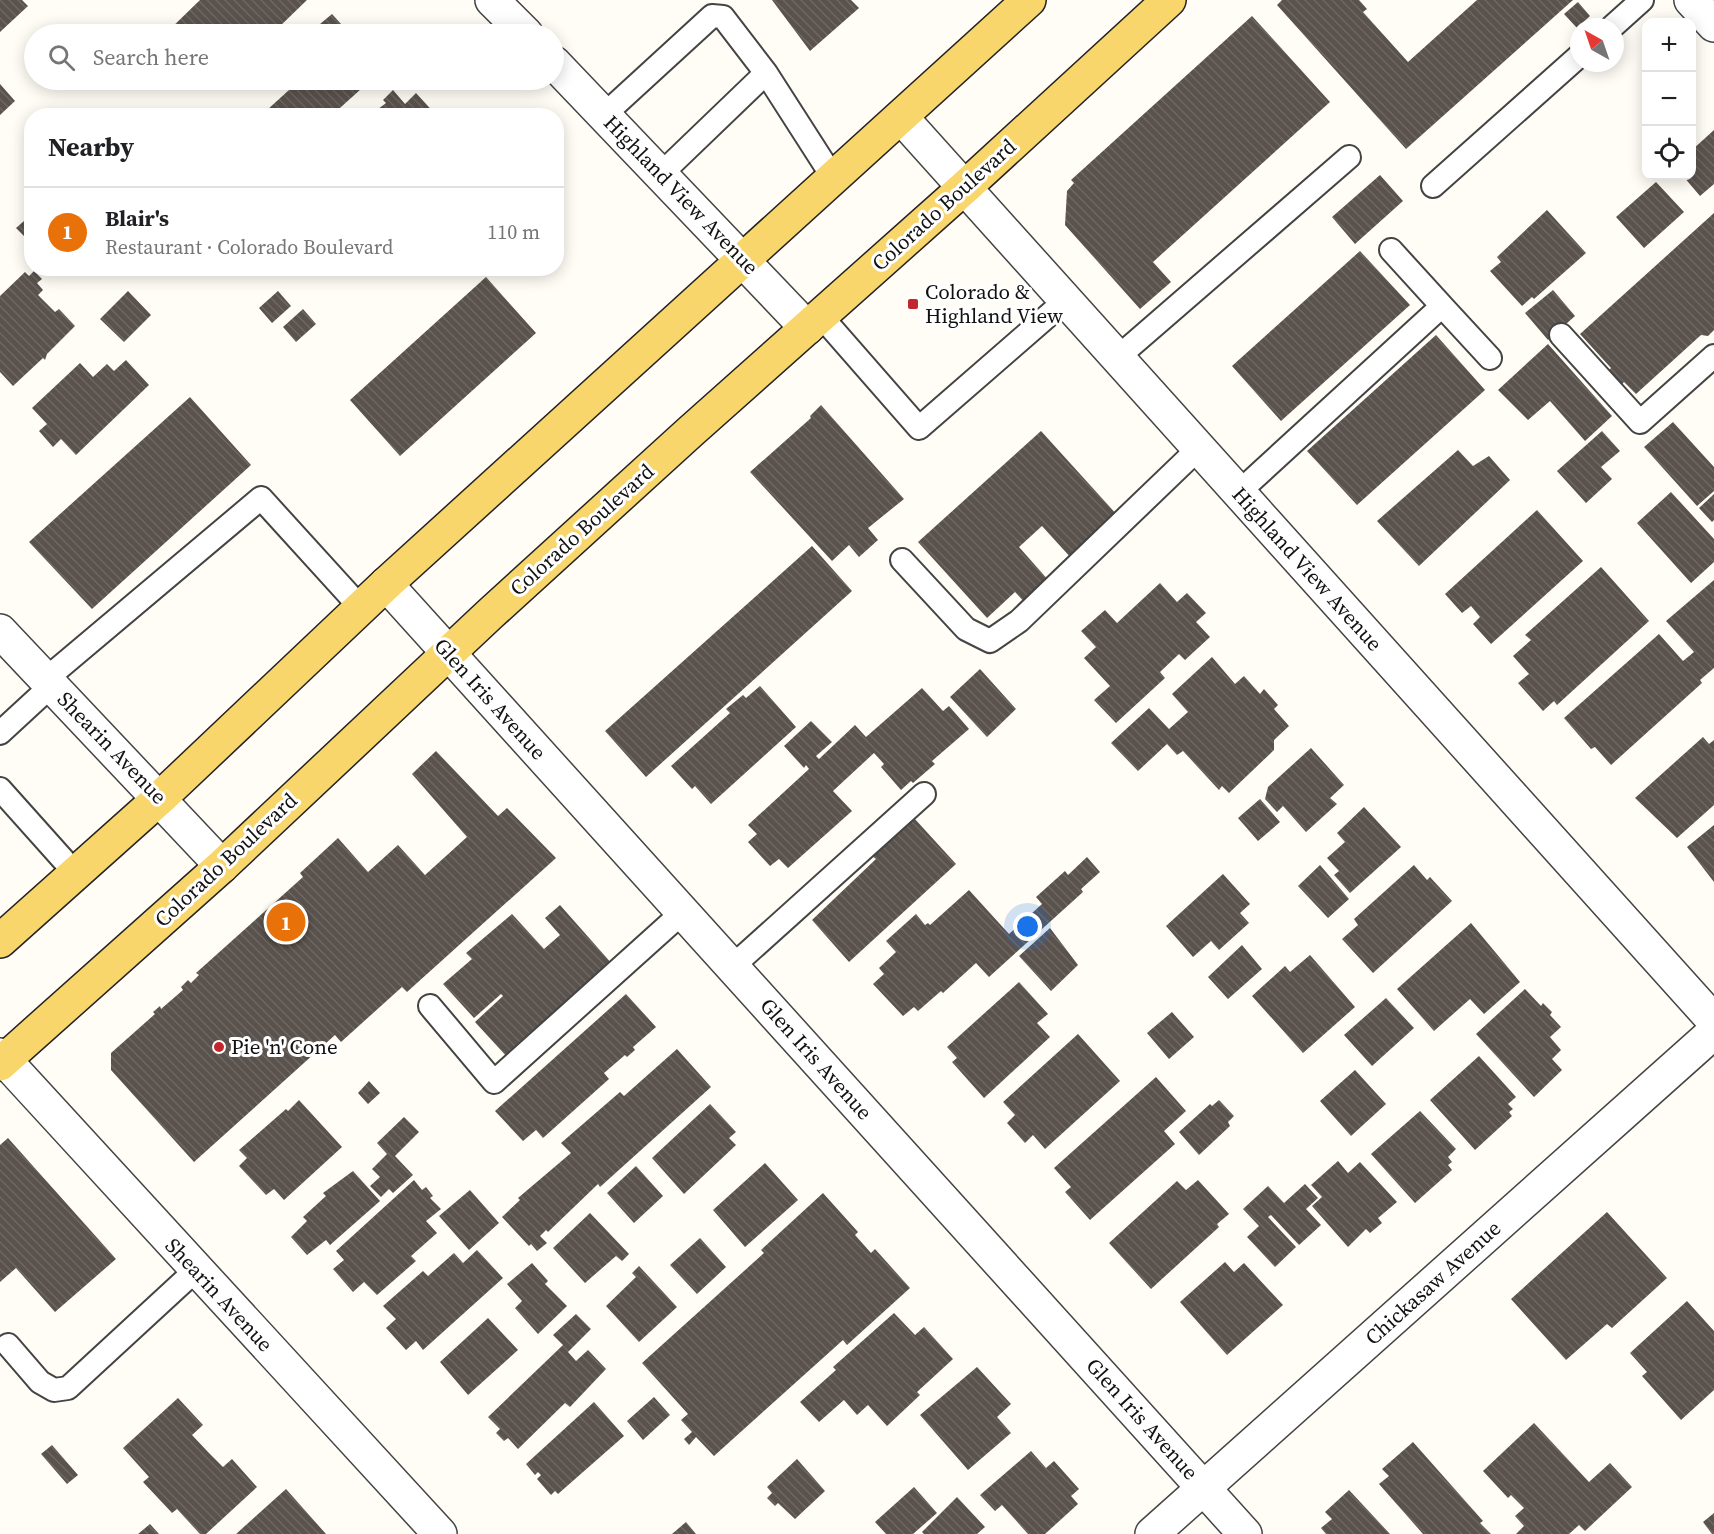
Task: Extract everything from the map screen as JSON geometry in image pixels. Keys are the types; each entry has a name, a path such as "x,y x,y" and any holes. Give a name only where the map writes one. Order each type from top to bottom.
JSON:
{"main road":[{"path":"0,941 160,798 386,585 745,261 1029,0"},
{"name":"Colorado Boulevard","path":"2,1060 222,866 448,653 1169,0"}],"street":[{"path":"492,0 516,24"},
{"path":"1691,0 1714,25"},
{"name":"Highland View Avenue","path":"564,74 745,261 814,322"},
{"name":"Highland View Avenue","path":"901,117 1714,1021"},
{"name":"Glen Iris Avenue","path":"386,585 1245,1534"},
{"name":"Shearin Avenue","path":"0,631 222,866"},
{"name":"Chickasaw Avenue","path":"1152,1534 1714,1032"},
{"name":"Shearin Avenue","path":"2,1060 440,1534"}],"lane":[{"path":"1622,18 1642,0"},
{"path":"604,116 712,16 723,17 766,73 834,179"},
{"path":"1433,186 1570,64"},
{"path":"661,174 766,73"},
{"path":"1117,358 1349,157"},
{"path":"1391,250 1490,358"},
{"path":"814,322 919,428 1065,301"},
{"path":"1238,493 1442,306"},
{"path":"1561,335 1640,422 1714,356"},
{"path":"902,560 966,629 990,641 1019,621 1198,448"},
{"path":"0,733 49,682 261,498 361,608"},
{"path":"0,789 76,873"},
{"path":"733,966 924,794"},
{"path":"430,1006 494,1082 683,912"},
{"path":"8,1346 40,1382 54,1390 68,1388 196,1270"}],"building":[{"path":"0,0 22,0 28,6 0,32"},
{"path":"200,0 307,0 282,24 175,24"},
{"path":"772,0 851,0 859,8 810,51"},
{"path":"1282,0 1359,0 1367,9 1363,12 1408,62 1477,0 1573,0 1406,149 1277,5"},
{"path":"1578,2 1590,16 1570,18 1570,20 1564,14"},
{"path":"332,14 341,24 320,24"},
{"path":"1252,16 1330,102 1153,262 1171,282 1140,309 1065,225 1067,191 1074,183 1071,180"},
{"path":"0,84 15,101 0,115"},
{"path":"289,90 360,90 340,108 269,108"},
{"path":"393,90 405,104 416,93 430,108 379,108 386,103 383,100"},
{"path":"1714,130 1714,184 1700,196 1686,180 1696,180 1696,146"},
{"path":"1380,175 1403,201 1355,244 1332,217"},
{"path":"1656,182 1684,212 1644,248 1616,217"},
{"path":"1547,210 1586,253 1534,299 1532,297 1522,306 1490,271 1501,262 1497,257"},
{"path":"1714,213 1714,330 1708,336 1701,335 1636,394 1624,382 1620,387 1607,372 1611,368 1580,334"},
{"path":"24,221 24,236 16,228"},
{"path":"1360,251 1410,305 1281,421 1232,366"},
{"path":"24,273 24,276 39,276 42,279 37,283 43,290 38,295 55,312 59,309 75,326 47,354 45,360 43,358 13,386 0,372 0,296"},
{"path":"486,277 536,333 400,456 350,400"},
{"path":"1553,290 1575,316 1548,340 1525,313"},
{"path":"128,291 151,315 124,342 100,319"},
{"path":"278,291 291,306 272,323 259,308"},
{"path":"303,309 316,324 296,342 283,327"},
{"path":"1436,335 1485,390 1357,505 1307,451"},
{"path":"1548,344 1612,416 1585,441 1550,401 1528,420 1498,390"},
{"path":"126,360 149,385 76,455 61,439 53,447 39,431 47,424 32,408 80,363 93,377 107,364 114,371"},
{"path":"190,397 251,465 92,609 29,542"},
{"path":"821,405 904,499 868,528 878,540 859,557 849,545 832,561 750,472 811,418 810,416"},
{"path":"1673,422 1714,467 1714,491 1697,506 1644,447"},
{"path":"1041,431 1119,517 1072,559 1042,526 1019,547 1050,582 1026,604 1015,592 987,618 918,542"},
{"path":"1602,431 1620,451 1601,467 1612,479 1586,503 1557,471"},
{"path":"1458,450 1473,466 1489,456 1510,480 1419,566 1377,521"},
{"path":"1671,492 1714,539 1714,562 1691,583 1637,523"},
{"path":"1714,494 1714,520 1712,522 1699,508"},
{"path":"1537,510 1583,561 1491,644 1473,624 1480,617 1471,606 1462,613 1445,594"},
{"path":"812,546 852,591 646,777 605,731"},
{"path":"1601,567 1649,621 1557,705 1554,701 1543,711 1518,683 1529,674 1513,656 1531,640 1525,635"},
{"path":"1714,580 1714,668 1700,680 1702,683 1611,765 1595,747 1591,749 1564,718 1659,634 1683,661 1694,652 1666,621"},
{"path":"1160,583 1177,602 1187,593 1206,613 1196,622 1210,637 1185,660 1179,654 1160,672 1165,678 1116,723 1094,700 1110,686 1084,658 1096,647 1081,631 1105,610 1117,623"},
{"path":"1212,657 1235,684 1244,676 1260,694 1264,689 1278,705 1274,709 1289,726 1274,740 1274,750 1229,793 1222,786 1219,790 1183,751 1177,755 1167,744 1138,771 1111,743 1149,708 1169,729 1188,712 1172,694"},
{"path":"980,669 1016,709 987,737 950,697"},
{"path":"760,686 796,727 711,804 695,786 692,789 671,766 730,713 726,709 743,695 746,698"},
{"path":"922,688 943,711 949,706 969,729 932,761 935,764 901,790 881,767 884,764 874,753 833,791 852,811 788,868 779,859 770,866 748,842 757,834 748,825 809,769 806,765 804,768 784,746 811,721 832,742 816,756 819,759 855,725 866,737"},
{"path":"1703,737 1709,744 1714,740 1714,805 1677,838 1635,798"},
{"path":"1311,748 1344,785 1330,798 1337,804 1306,832 1283,806 1277,812 1265,799 1268,787"},
{"path":"436,751 498,816 507,808 556,858 407,992 402,987 341,1042 335,1035 194,1162 111,1070 111,1053 155,1014 153,1012 160,1006 161,1009 183,990 181,987 188,980 191,983 199,975 196,973 303,877 300,873 338,838 368,872 398,845 425,875 467,837 412,774"},
{"path":"1260,799 1280,822 1258,841 1238,818"},
{"path":"1364,807 1401,847 1350,893 1334,875 1339,871 1327,858 1345,842 1337,833"},
{"path":"914,818 956,864 849,962 812,920 876,859 872,856"},
{"path":"1714,825 1714,882 1687,847"},
{"path":"1087,857 1100,872 1081,889 1083,892 989,977 976,963 943,993 941,991 918,1011 914,1007 903,1016 873,984 884,974 879,968 896,952 886,941 916,914 925,925 928,923 930,925 969,890 1009,934 1042,904 1036,897 1065,871 1068,875"},
{"path":"1320,865 1349,899 1328,918 1298,886"},
{"path":"1414,865 1427,880 1430,877 1452,901 1373,973 1342,939 1358,925 1354,919"},
{"path":"1223,874 1250,904 1240,913 1249,923 1219,950 1211,941 1193,957 1166,926"},
{"path":"560,905 613,965 508,1058 475,1022 503,996 501,994 474,1018 443,984 472,959 466,953 512,914 544,949 560,935 545,918"},
{"path":"1471,923 1520,982 1484,1014 1470,999 1434,1031 1397,989"},
{"path":"1050,928 1078,965 1051,991 1019,956"},
{"path":"1242,945 1262,969 1228,999 1208,977"},
{"path":"1310,955 1355,1007 1303,1053 1252,996 1285,966 1290,972"},
{"path":"1019,982 1048,1014 1037,1023 1050,1037 984,1098 952,1062 957,1058 947,1047"},
{"path":"1525,989 1541,1006 1543,1003 1552,1012 1550,1015 1561,1027 1550,1037 1561,1050 1552,1059 1562,1070 1534,1097 1476,1034"},
{"path":"626,994 656,1027 633,1047 635,1050 627,1057 625,1055 604,1073 609,1079 543,1138 536,1130 523,1141 495,1111"},
{"path":"1386,998 1414,1028 1372,1066 1344,1035"},
{"path":"1172,1012 1194,1037 1169,1059 1147,1033"},
{"path":"1078,1034 1120,1081 1045,1149 1033,1135 1025,1143 1007,1123 1015,1115 1003,1102"},
{"path":"677,1049 711,1087 600,1187 598,1184 548,1232 546,1230 540,1236 547,1243 537,1251 531,1244 529,1246 502,1217 520,1200 518,1198 571,1153 561,1143 620,1092 624,1096"},
{"path":"1479,1056 1516,1097 1508,1104 1513,1109 1509,1112 1512,1116 1475,1150 1430,1100"},
{"path":"1355,1070 1386,1104 1351,1136 1320,1101"},
{"path":"1156,1077 1186,1111 1164,1131 1175,1144 1090,1220 1065,1192 1071,1187 1054,1168"},
{"path":"369,1081 380,1093 368,1104 358,1093"},
{"path":"299,1100 342,1147 284,1200 274,1189 266,1195 239,1166 247,1158 239,1150"},
{"path":"1219,1100 1234,1116 1228,1122 1230,1126 1199,1155 1179,1132 1210,1104 1212,1106"},
{"path":"710,1104 736,1132 729,1138 736,1145 684,1194 652,1158"},
{"path":"1420,1111 1456,1149 1448,1157 1452,1162 1448,1165 1452,1170 1415,1203 1371,1154"},
{"path":"404,1117 419,1132 395,1156 413,1175 393,1193 389,1189 381,1197 370,1186 380,1177 372,1169 387,1154 377,1143"},
{"path":"8,1138 116,1259 55,1312 16,1268 0,1282 0,1145"},
{"path":"1338,1161 1348,1173 1360,1162 1397,1202 1378,1218 1382,1223 1370,1233 1366,1229 1348,1247 1312,1206 1322,1197 1311,1185"},
{"path":"765,1163 798,1200 745,1247 713,1210"},
{"path":"636,1166 663,1196 634,1223 607,1193"},
{"path":"353,1171 380,1201 330,1245 326,1240 307,1255 291,1237 307,1221 303,1217 326,1196 323,1193"},
{"path":"414,1180 422,1190 426,1187 433,1196 430,1198 441,1209 426,1221 437,1233 411,1256 416,1261 377,1295 364,1282 353,1292 333,1269 344,1260 336,1251"},
{"path":"1198,1180 1229,1214 1217,1224 1219,1227 1151,1289 1109,1243 1177,1181 1186,1190"},
{"path":"1305,1184 1318,1198 1306,1209 1321,1225 1299,1245 1271,1215 1268,1217 1296,1247 1275,1267 1247,1237 1259,1226 1243,1209 1268,1186 1284,1203"},
{"path":"470,1190 499,1223 469,1250 439,1216"},
{"path":"823,1193 858,1232 855,1235 871,1253 875,1249 910,1288 847,1345 843,1340 714,1456 696,1437 689,1445 684,1439 692,1432 681,1420 688,1414 642,1363 764,1253 761,1250"},
{"path":"1607,1212 1667,1278 1612,1328 1607,1324 1566,1360 1511,1299"},
{"path":"590,1213 629,1254 622,1261 616,1256 585,1283 553,1248"},
{"path":"700,1238 726,1267 697,1294 670,1265"},
{"path":"477,1250 503,1278 423,1350 416,1341 406,1350 386,1328 396,1319 383,1306 423,1271 428,1276 454,1253 463,1263"},
{"path":"1225,1262 1234,1272 1244,1263 1283,1305 1227,1355 1180,1302"},
{"path":"532,1263 548,1281 545,1284 567,1306 538,1334 515,1308 522,1301 507,1284"},
{"path":"639,1266 677,1307 639,1342 606,1306 636,1277 632,1273"},
{"path":"1687,1301 1714,1331 1714,1390 1681,1420 1642,1376 1647,1372 1630,1353"},
{"path":"894,1313 915,1335 924,1327 953,1359 917,1392 920,1395 887,1426 868,1405 857,1415 844,1400 819,1422 800,1402 836,1370 833,1367"},
{"path":"576,1314 591,1329 568,1352 576,1361 588,1350 606,1369 570,1407 565,1403 518,1449 508,1438 504,1441 496,1433 500,1429 488,1417 563,1345 553,1335"},
{"path":"488,1318 518,1350 468,1395 440,1362"},
{"path":"977,1367 1011,1404 997,1417 1011,1433 968,1470 920,1415"},
{"path":"654,1397 670,1415 643,1440 627,1421"},
{"path":"178,1398 203,1425 192,1435 223,1467 232,1459 257,1487 206,1534 200,1534 177,1509 172,1513 143,1482 149,1477 123,1448"},
{"path":"594,1402 624,1436 558,1494 555,1491 551,1495 537,1479 541,1475 538,1472 535,1475 526,1464"},
{"path":"1534,1423 1589,1482 1610,1463 1632,1487 1585,1531 1579,1525 1569,1534 1516,1534 1524,1526 1515,1516 1524,1508 1511,1495 1508,1498 1483,1471"},
{"path":"1413,1442 1483,1521 1480,1523 1491,1534 1423,1534 1379,1484 1389,1476 1382,1469"},
{"path":"52,1445 78,1475 67,1484 41,1454"},
{"path":"1031,1451 1046,1468 1054,1461 1079,1489 1071,1496 1078,1504 1045,1534 1028,1534 1002,1505 995,1511 980,1495"},
{"path":"797,1459 825,1491 795,1519 778,1503 775,1506 767,1498 772,1493 767,1487"},
{"path":"914,1487 937,1513 913,1534 886,1534 875,1522"},
{"path":"286,1489 326,1534 236,1534"},
{"path":"1349,1490 1390,1534 1326,1534 1321,1528 1332,1519 1325,1512"},
{"path":"957,1497 985,1527 977,1534 924,1534 922,1532"},
{"path":"1714,1513 1714,1534 1712,1534 1703,1522"},
{"path":"686,1522 696,1534 672,1534"},
{"path":"150,1524 159,1534 138,1534"}],"place":[{"name":"Colorado & Highland View","path":"913,304"},
{"name":"Blair's","path":"286,922"},
{"name":"Pie 'n' Cone","path":"219,1047"}]}
